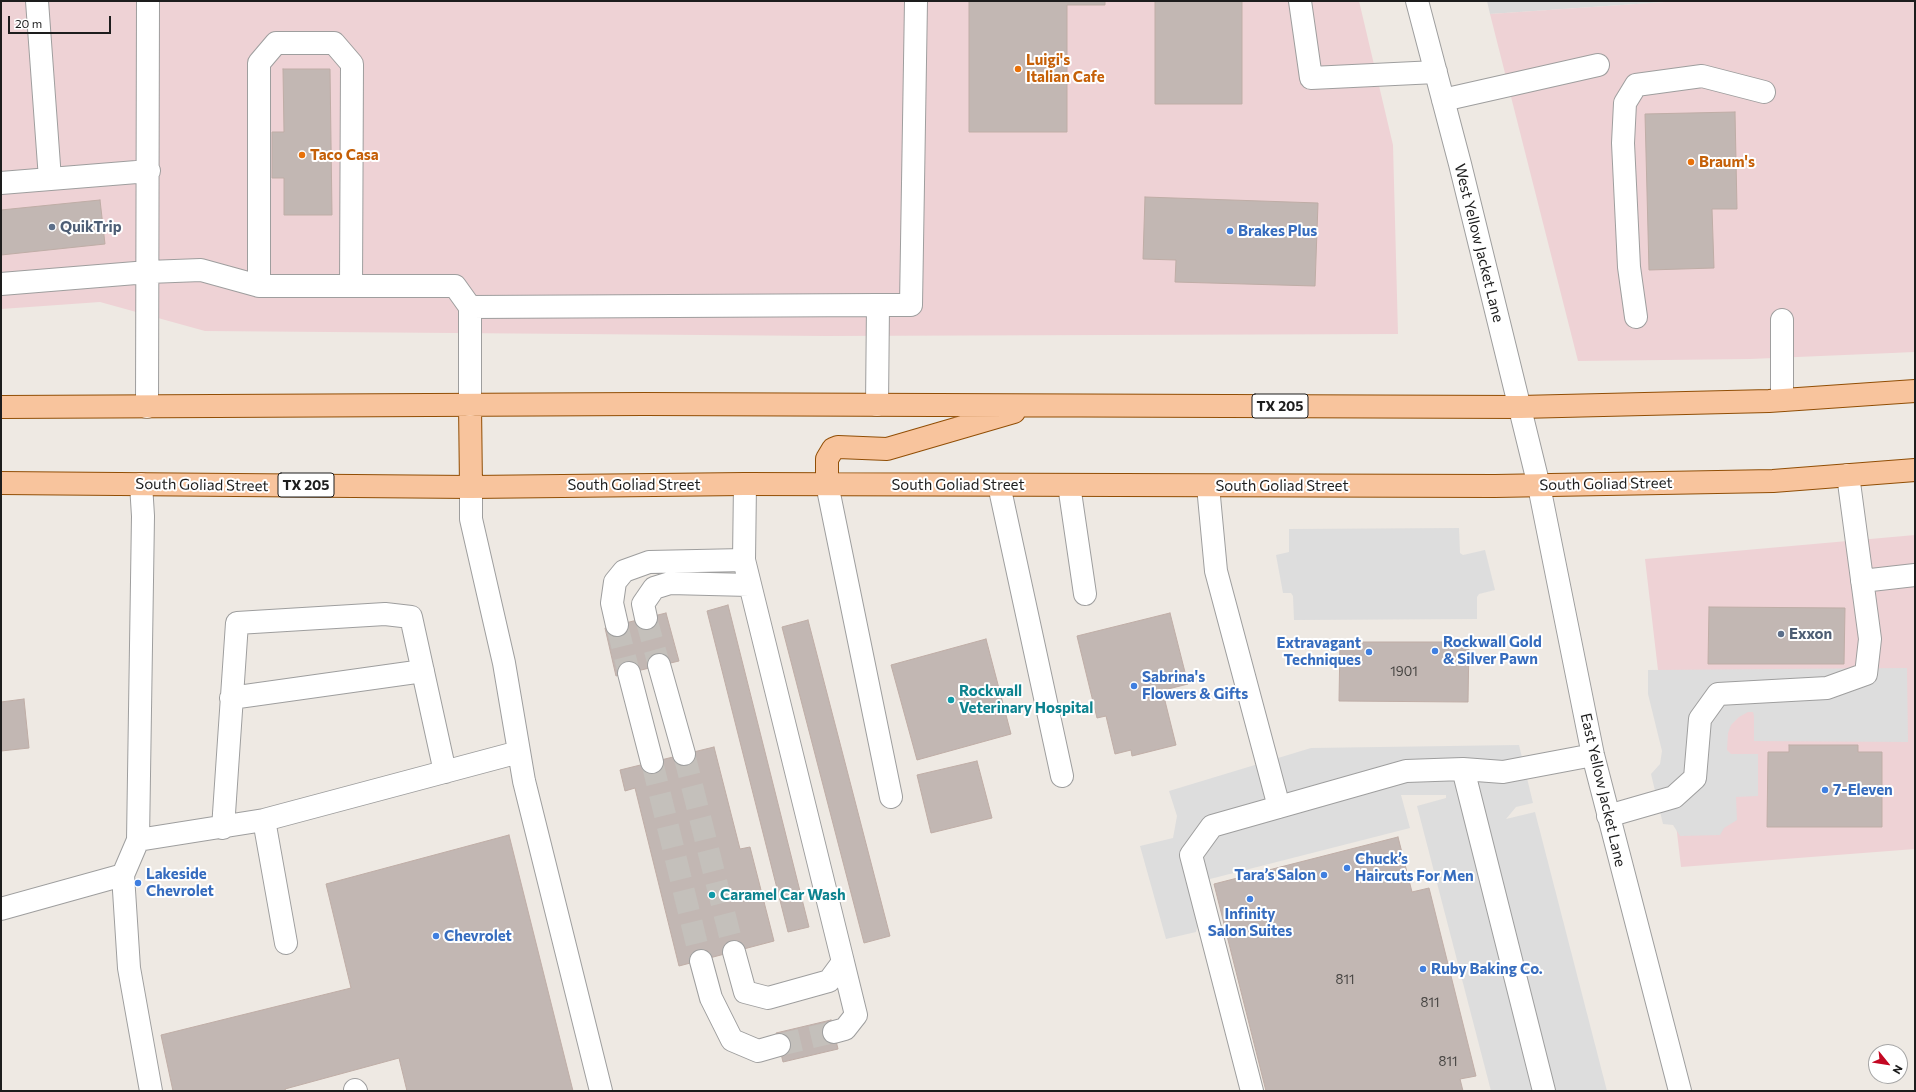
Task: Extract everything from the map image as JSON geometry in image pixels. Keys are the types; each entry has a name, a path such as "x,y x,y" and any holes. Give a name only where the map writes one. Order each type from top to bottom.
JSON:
{"main road":[{"name":"TX 205","path":"1,407 470,405 1520,407 1782,400 1915,390"},
{"path":"470,405 471,487"},
{"path":"826,484 827,459 833,449 838,447 887,449 1038,406"},
{"name":"South Goliad Street","path":"1,483 471,487 745,484 1539,486 1772,481 1915,470"}],"street":[{"path":"37,1 50,179"},
{"path":"147,407 149,171 148,1"},
{"path":"470,307 912,305 916,1"},
{"path":"1300,1 1311,78 1436,72"},
{"name":"West Yellow Jacket Lane","path":"1417,1 1539,486"},
{"path":"259,286 260,63 276,43 334,43 352,64 351,286"},
{"path":"1443,100 1598,65"},
{"path":"1636,317 1629,267 1623,142 1625,103 1636,85 1702,76 1764,92"},
{"path":"1,183 149,171"},
{"path":"1,284 148,272 201,270 259,286 455,286 470,307 470,405"},
{"path":"877,405 878,305"},
{"path":"1782,320 1782,400"},
{"path":"1608,816 1674,797 1695,778 1700,719 1718,694 1827,688 1866,674 1870,639 1848,475"},
{"path":"141,484 143,516 138,840 124,875 129,968 151,1091"},
{"path":"745,484 744,560 749,584 856,1014 845,1029 834,1032"},
{"path":"826,484 891,797"},
{"path":"999,485 1062,776"},
{"path":"1070,485 1085,594"},
{"path":"1208,486 1216,571 1279,807"},
{"name":"East Yellow Jacket Lane","path":"1539,486 1593,754 1680,1091"},
{"path":"471,487 471,519 504,663 524,781 601,1091"},
{"path":"617,626 612,603 615,582 624,571 649,562 744,560"},
{"path":"1862,581 1915,575"},
{"path":"646,618 643,604 654,588 670,583 749,584"},
{"path":"223,828 237,623 385,614 411,617 445,772"},
{"path":"659,666 684,754"},
{"path":"231,698 423,671"},
{"path":"629,673 652,762"},
{"path":"138,840 223,828 264,820 520,752"},
{"path":"1252,1091 1191,855 1212,826 1406,771 1463,770 1503,772 1593,754"},
{"path":"1463,770 1544,1091"},
{"path":"264,820 286,943"},
{"path":"1,909 124,875"},
{"path":"734,952 745,992 768,998 829,981 843,962"},
{"path":"701,961 711,998 732,1040 758,1051 779,1045"}],"shaded area":[{"path":"1,1 1359,1 1393,145 1398,334 826,336 205,331 100,302 1,309"},
{"path":"1487,1 1680,1 1490,14"},
{"path":"1680,1 1915,1 1915,352 1750,359 1578,361 1490,14"},
{"path":"1459,528 1460,553 1463,555 1485,550 1495,590 1479,594 1477,597 1477,619 1294,620 1293,596 1291,593 1283,593 1276,555 1289,552 1289,529"},
{"path":"1915,535 1915,849 1681,867 1645,559"},
{"path":"1907,668 1908,742 1754,741 1754,716 1753,712 1748,712 1739,717 1731,725 1728,733 1727,750 1731,754 1758,754 1758,796 1736,797 1737,820 1724,828 1720,835 1680,836 1673,825 1663,824 1651,774 1660,764 1662,751 1648,694 1648,670"},
{"path":"1519,745 1533,803 1516,807 1506,819 1535,812 1607,1091 1491,1091 1417,806 1446,798 1446,795 1401,795 1410,828 1210,879 1196,932 1166,939 1140,846 1173,838 1177,816 1169,791 1311,748"}],"building":[{"name":"Luigi's Italian Cafe","path":"969,1 1105,1 1105,5 1067,5 1067,132 969,132"},
{"path":"1155,1 1242,1 1242,104 1155,104"},
{"name":"Taco Casa","path":"283,69 330,69 332,215 284,215 284,178 272,178 272,132 284,132"},
{"name":"Braum's","path":"1735,112 1737,209 1712,209 1714,268 1649,270 1645,114"},
{"name":"Brakes Plus","path":"1145,197 1318,203 1315,286 1175,282 1176,260 1143,259"},
{"name":"QuikTrip","path":"100,200 105,244 1,255 1,210"},
{"path":"728,605 809,927 788,932 707,611"},
{"path":"1709,607 1845,608 1844,664 1708,664"},
{"path":"666,613 679,661 616,676 605,628"},
{"name":"Sabrina's Flowers & Gifts","path":"1170,613 1188,684 1168,689 1170,699 1165,701 1176,745 1132,756 1131,750 1115,754 1106,716 1097,718 1077,636"},
{"path":"808,620 890,936 864,943 782,627"},
{"name":"Rockwall Veterinary Hospital","path":"986,639 1011,734 917,760 891,665"},
{"path":"1340,642 1469,642 1468,702 1339,701"},
{"path":"24,699 29,748 1,751 1,702"},
{"name":"7-Eleven","path":"1789,745 1858,745 1858,752 1882,752 1882,827 1767,827 1768,752 1789,752"},
{"name":"Caramel Car Wash","path":"714,747 740,849 750,847 774,941 679,966 635,788 625,791 620,770"},
{"path":"977,761 992,818 931,833 917,775"},
{"name":"Chevrolet","path":"509,835 573,1091 407,1091 399,1058 285,1089 286,1091 173,1091 161,1035 351,988 326,884"},
{"path":"1398,837 1412,892 1429,888 1476,1076 1460,1079 1463,1091 1266,1091 1214,884"},
{"path":"831,1020 838,1049 783,1062 776,1033"}],"tunnel":[{"path":"646,618 659,665"},
{"path":"617,625 629,673"},
{"path":"684,754 734,952"},
{"path":"652,762 701,961"},
{"path":"779,1045 834,1032"}],"place":[{"name":"Luigi's Italian Cafe","path":"1018,69"},
{"name":"Taco Casa","path":"302,155"},
{"name":"Braum's","path":"1691,162"},
{"name":"QuikTrip","path":"52,227"},
{"name":"Brakes Plus","path":"1230,231"},
{"name":"Exxon","path":"1781,634"},
{"name":"Rockwall Gold & Silver Pawn","path":"1435,651"},
{"name":"Extravagant Techniques","path":"1369,652"},
{"name":"Sabrina's Flowers & Gifts","path":"1134,686"},
{"name":"Rockwall Veterinary Hospital","path":"951,700"},
{"name":"7-Eleven","path":"1825,790"},
{"name":"Chuck’s Haircuts For Men","path":"1347,868"},
{"name":"Tara’s Salon","path":"1324,875"},
{"name":"Lakeside Chevrolet","path":"138,883"},
{"name":"Caramel Car Wash","path":"712,895"},
{"name":"Infinity Salon Suites","path":"1250,899"},
{"name":"Chevrolet","path":"436,936"},
{"name":"Ruby Baking Co.","path":"1423,969"}]}
